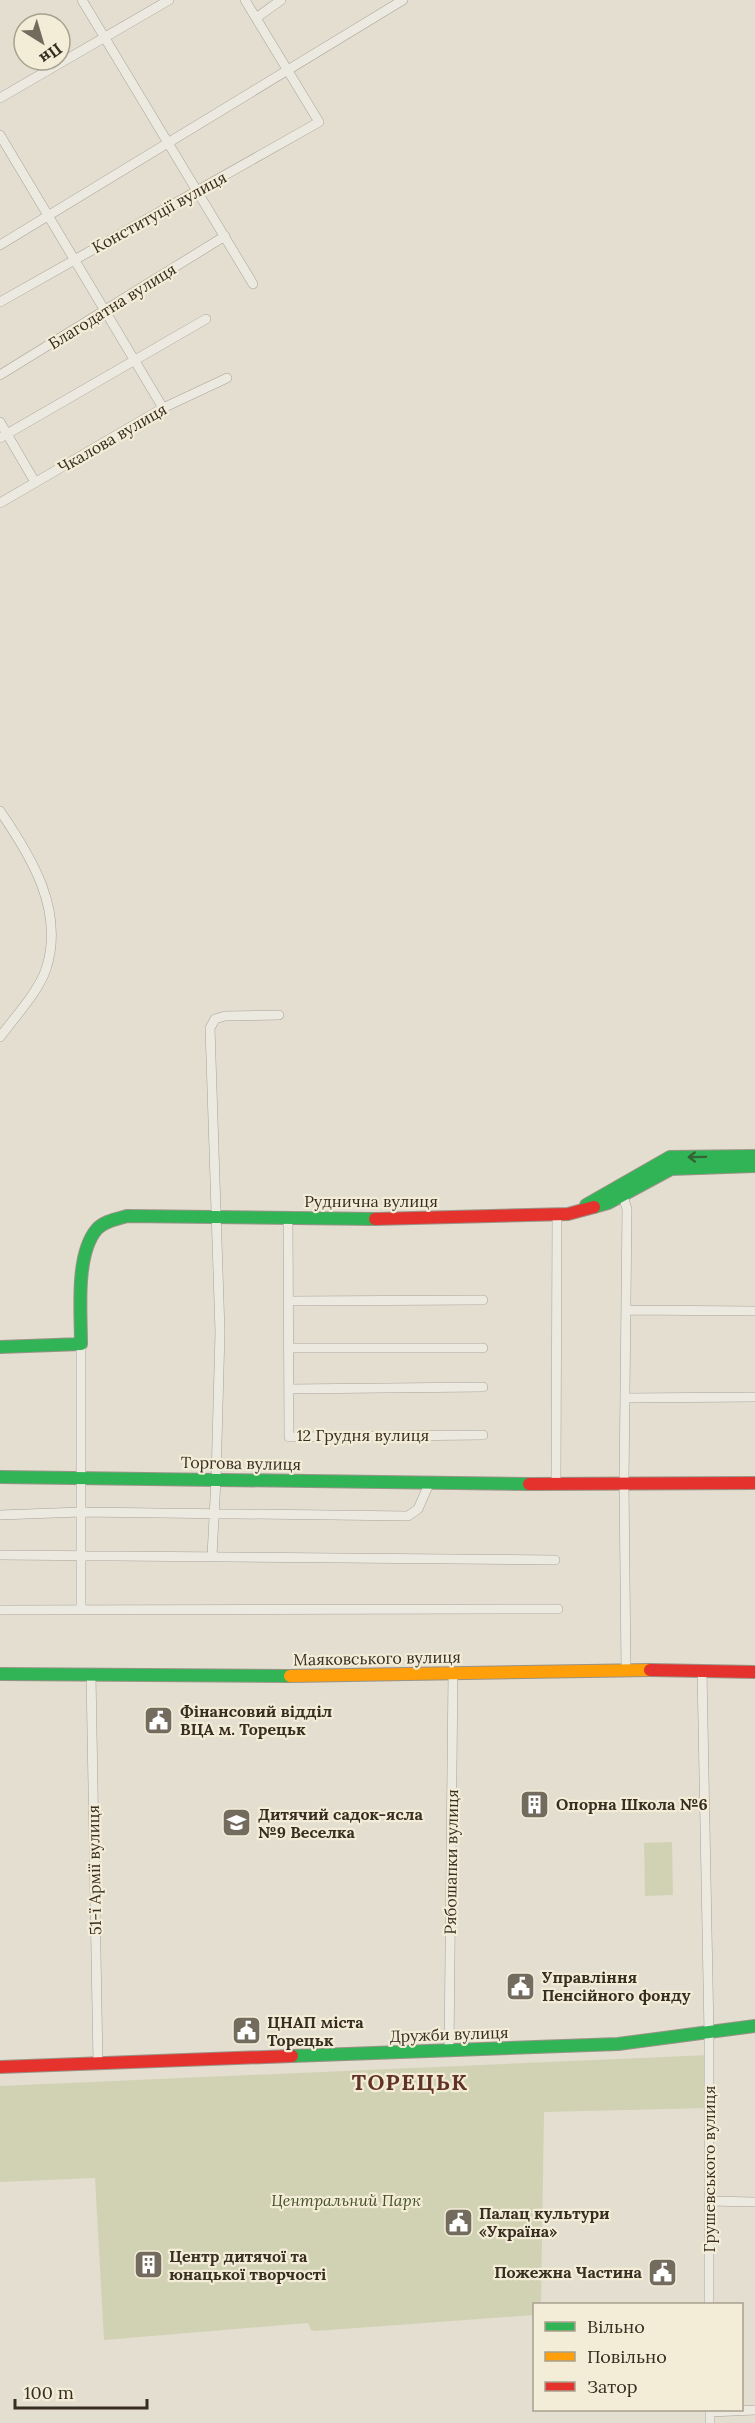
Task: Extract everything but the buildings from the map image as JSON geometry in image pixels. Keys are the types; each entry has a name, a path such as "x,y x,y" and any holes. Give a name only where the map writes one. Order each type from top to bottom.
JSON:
{"main road":[{"path":"563,1214 670,1157 755,1156"},
{"name":"Руднична вулиця","path":"81,1344 84,1264 88,1243 96,1230 109,1221 127,1216 384,1220 563,1214 608,1203 671,1168 755,1166"},
{"path":"0,1347 81,1344"},
{"name":"Торгова вулиця","path":"0,1477 429,1484 755,1483"},
{"name":"Маяковського вулиця","path":"0,1674 273,1676 626,1670 755,1672"},
{"name":"Дружби вулиця","path":"0,2067 618,2044 709,2032 736,2026 755,2026"}],"street":[{"path":"82,0 253,284"},
{"path":"0,98 169,0"},
{"path":"246,0 288,70"},
{"path":"256,18 281,0"},
{"path":"0,245 403,0"},
{"name":"Конституції вулиця","path":"0,302 319,122 288,70"},
{"path":"0,135 163,408"},
{"name":"Благодатна вулиця","path":"0,375 225,236"},
{"path":"4,436 206,319"},
{"name":"Чкалова вулиця","path":"0,503 163,408 227,378"},
{"path":"0,422 4,436 35,482"},
{"path":"0,811 25,848 35,868 49,910 51,932 46,970 0,1037"},
{"path":"212,1556 220,1332 218,1216 210,1028 215,1019 225,1016 279,1014"},
{"path":"623,1196 627,1209 624,1482 626,1670"},
{"path":"556,1483 563,1214"},
{"name":"12 Грудня вулиця","path":"288,1217 289,1437 483,1435"},
{"path":"288,1301 483,1300"},
{"path":"626,1310 755,1311"},
{"name":"Руднична вулиця","path":"81,1344 81,1610"},
{"path":"288,1347 483,1348"},
{"path":"289,1389 483,1387"},
{"path":"625,1398 755,1397"},
{"path":"0,1515 81,1512 408,1516 418,1509 429,1484"},
{"path":"0,1555 555,1560"},
{"path":"0,1610 558,1609"},
{"name":"Грушевського вулиця","path":"702,1671 709,2032 710,2303"},
{"name":"Рябошапки вулиця","path":"449,2051 453,1672"},
{"name":"51-ї Армії вулиця","path":"91,1675 98,2064"},
{"path":"709,2201 755,2202"}],"green space":[{"path":"672,1842 673,1895 645,1896 644,1843"},
{"name":"Центральний Парк","path":"709,2055 709,2108 544,2112 541,2303 533,2303 533,2315 315,2331 311,2330 308,2323 104,2340 95,2178 0,2182 0,2086"}],"traffic: fast":[{"path":"586,1205 670,1157 755,1156"},
{"path":"594,1207 608,1203 671,1169 755,1166"},
{"path":"0,1347 81,1344 80,1301 85,1253 97,1229 111,1221 127,1216 375,1219"},
{"path":"0,1477 529,1484"},
{"path":"0,1674 290,1676"},
{"path":"292,2056 618,2044 755,2026"}],"traffic: slow":[{"path":"290,1676 650,1670"}],"traffic: jam":[{"path":"375,1219 568,1214 594,1207"},
{"path":"529,1484 755,1483"},
{"path":"650,1670 755,1672"},
{"path":"0,2067 292,2056"}],"place":[{"name":"Фінансовий відділ ВЦА м. Торецьк","path":"159,1720"},
{"name":"Опорна Школа №6","path":"535,1804"},
{"name":"Дитячий садок-ясла №9 Веселка","path":"237,1823"},
{"name":"Управління Пенсійного фонду","path":"521,1986"},
{"name":"ЦНАП міста Торецьк","path":"246,2031"},
{"name":"Палац культури «Україна»","path":"458,2222"},
{"name":"Центр дитячої та юнацької творчості","path":"148,2265"},
{"name":"Пожежна Частина","path":"663,2272"}],"district":[{"name":"ТОРЕЦЬК","path":"410,2082"}]}
